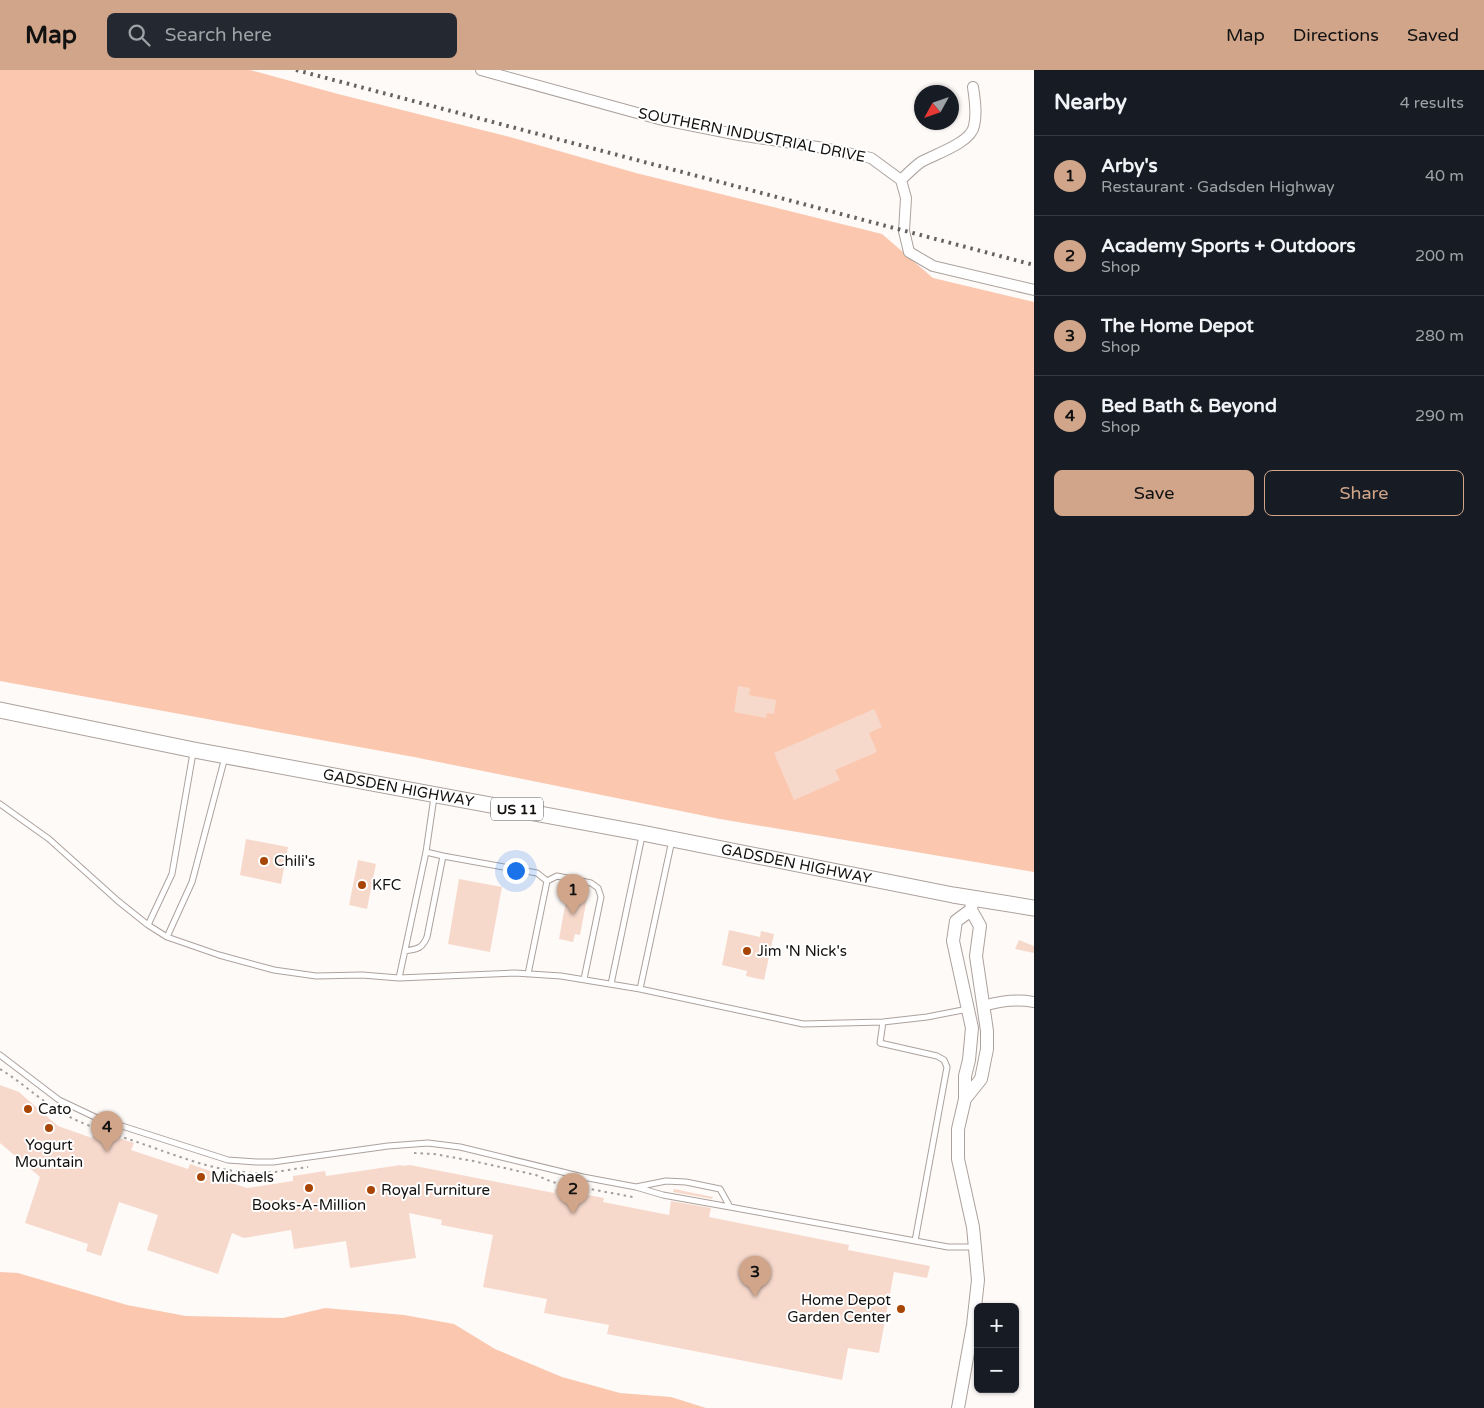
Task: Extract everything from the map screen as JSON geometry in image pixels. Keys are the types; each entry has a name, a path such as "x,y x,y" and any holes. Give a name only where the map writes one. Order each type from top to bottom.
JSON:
{"main road":[{"name":"GADSDEN HIGHWAY","path":"0,710 194,750 642,833 972,904 1034,908"}],"street":[{"name":"SOUTHERN INDUSTRIAL DRIVE","path":"481,70 659,119 871,158 901,180"},
{"path":"973,87 975,105 974,127 971,134 942,153 922,162 901,180 906,198 904,231 909,252 933,266 1034,290"},
{"path":"958,1408 973,1325 978,1280 976,1247 958,1159 958,1129 965,1099 965,1076 970,1060 972,1028 953,941 956,921 972,904 980,926 976,956 987,1031 985,1064 980,1079 965,1099"},
{"path":"983,1006 997,1002 1025,1000 1034,1002"}],"lane":[{"path":"148,925 172,874 194,750"},
{"path":"167,937 192,882 225,755"},
{"path":"399,978 426,852 434,794"},
{"path":"0,804 49,839 148,925 167,937 219,955 274,970 316,976 362,975 399,978 528,974 561,976 640,989 803,1024 883,1022 969,1009"},
{"path":"611,984 642,833"},
{"path":"640,989 672,839"},
{"path":"426,852 537,873 547,881"},
{"path":"405,951 419,949 423,946 427,937 443,856"},
{"path":"547,881 557,876 591,883 598,888 601,897 584,979"},
{"path":"528,974 547,881"},
{"path":"883,1022 880,1043 938,1056 944,1060 947,1067 915,1241"},
{"path":"0,1055 59,1100 97,1118 228,1160 273,1162 388,1146 428,1143 460,1147 583,1177 636,1187 663,1195 948,1247 976,1247"},
{"path":"636,1187 656,1182 686,1182 720,1189 730,1206"}],"shaded area":[{"path":"0,70 250,70 510,137 636,173 882,234 933,278 1034,302 1034,872 720,819 414,757 0,681"},
{"path":"0,1272 18,1273 127,1305 186,1316 283,1318 325,1308 404,1315 454,1324 495,1349 562,1377 620,1393 671,1397 706,1408 0,1408"}],"building":[{"path":"738,686 750,688 749,695 776,700 774,714 767,713 766,718 734,712"},
{"path":"874,709 882,727 869,733 877,752 835,770 840,780 794,800 774,753"},
{"name":"Chili's","path":"246,839 288,847 281,884 240,875"},
{"name":"KFC","path":"358,860 376,864 367,909 349,905"},
{"path":"459,879 502,887 490,952 448,944"},
{"path":"568,889 588,893 580,935 575,934 573,942 559,939"},
{"name":"Jim 'N Nick's","path":"729,930 760,937 761,931 774,934 764,980 746,976 747,971 722,965"},
{"path":"1019,940 1034,946 1034,953 1015,949"},
{"path":"0,1085 19,1092 58,1126 92,1138 95,1130 134,1143 131,1150 188,1169 190,1164 219,1174 217,1178 247,1188 293,1181 293,1176 325,1171 326,1176 410,1165 554,1193 555,1189 604,1198 603,1202 669,1215 671,1201 711,1208 709,1217 849,1245 848,1250 930,1266 927,1278 894,1272 879,1353 848,1348 842,1380 607,1334 609,1325 544,1313 547,1299 483,1287 493,1235 441,1225 442,1220 409,1213 416,1258 350,1268 346,1241 294,1249 291,1230 244,1238 232,1233 218,1274 147,1250 158,1215 119,1202 101,1256 86,1251 88,1244 25,1223 40,1177 0,1143"},
{"path":"674,1189 713,1197 712,1199 673,1192"}],"railway":[{"path":"296,70 1034,265"}],"place":[{"name":"Chili's","path":"264,861"},
{"name":"KFC","path":"362,885"},
{"name":"Arby's","path":"573,915"},
{"name":"Jim 'N Nick's","path":"747,951"},
{"name":"Cato","path":"28,1109"},
{"name":"Yogurt Mountain","path":"49,1128"},
{"name":"Bed Bath & Beyond","path":"107,1152"},
{"name":"Michaels","path":"201,1177"},
{"name":"Books-A-Million","path":"309,1188"},
{"name":"Royal Furniture","path":"371,1190"},
{"name":"Academy Sports + Outdoors","path":"573,1214"},
{"name":"The Home Depot","path":"755,1297"},
{"name":"Home Depot Garden Center","path":"901,1309"}]}
